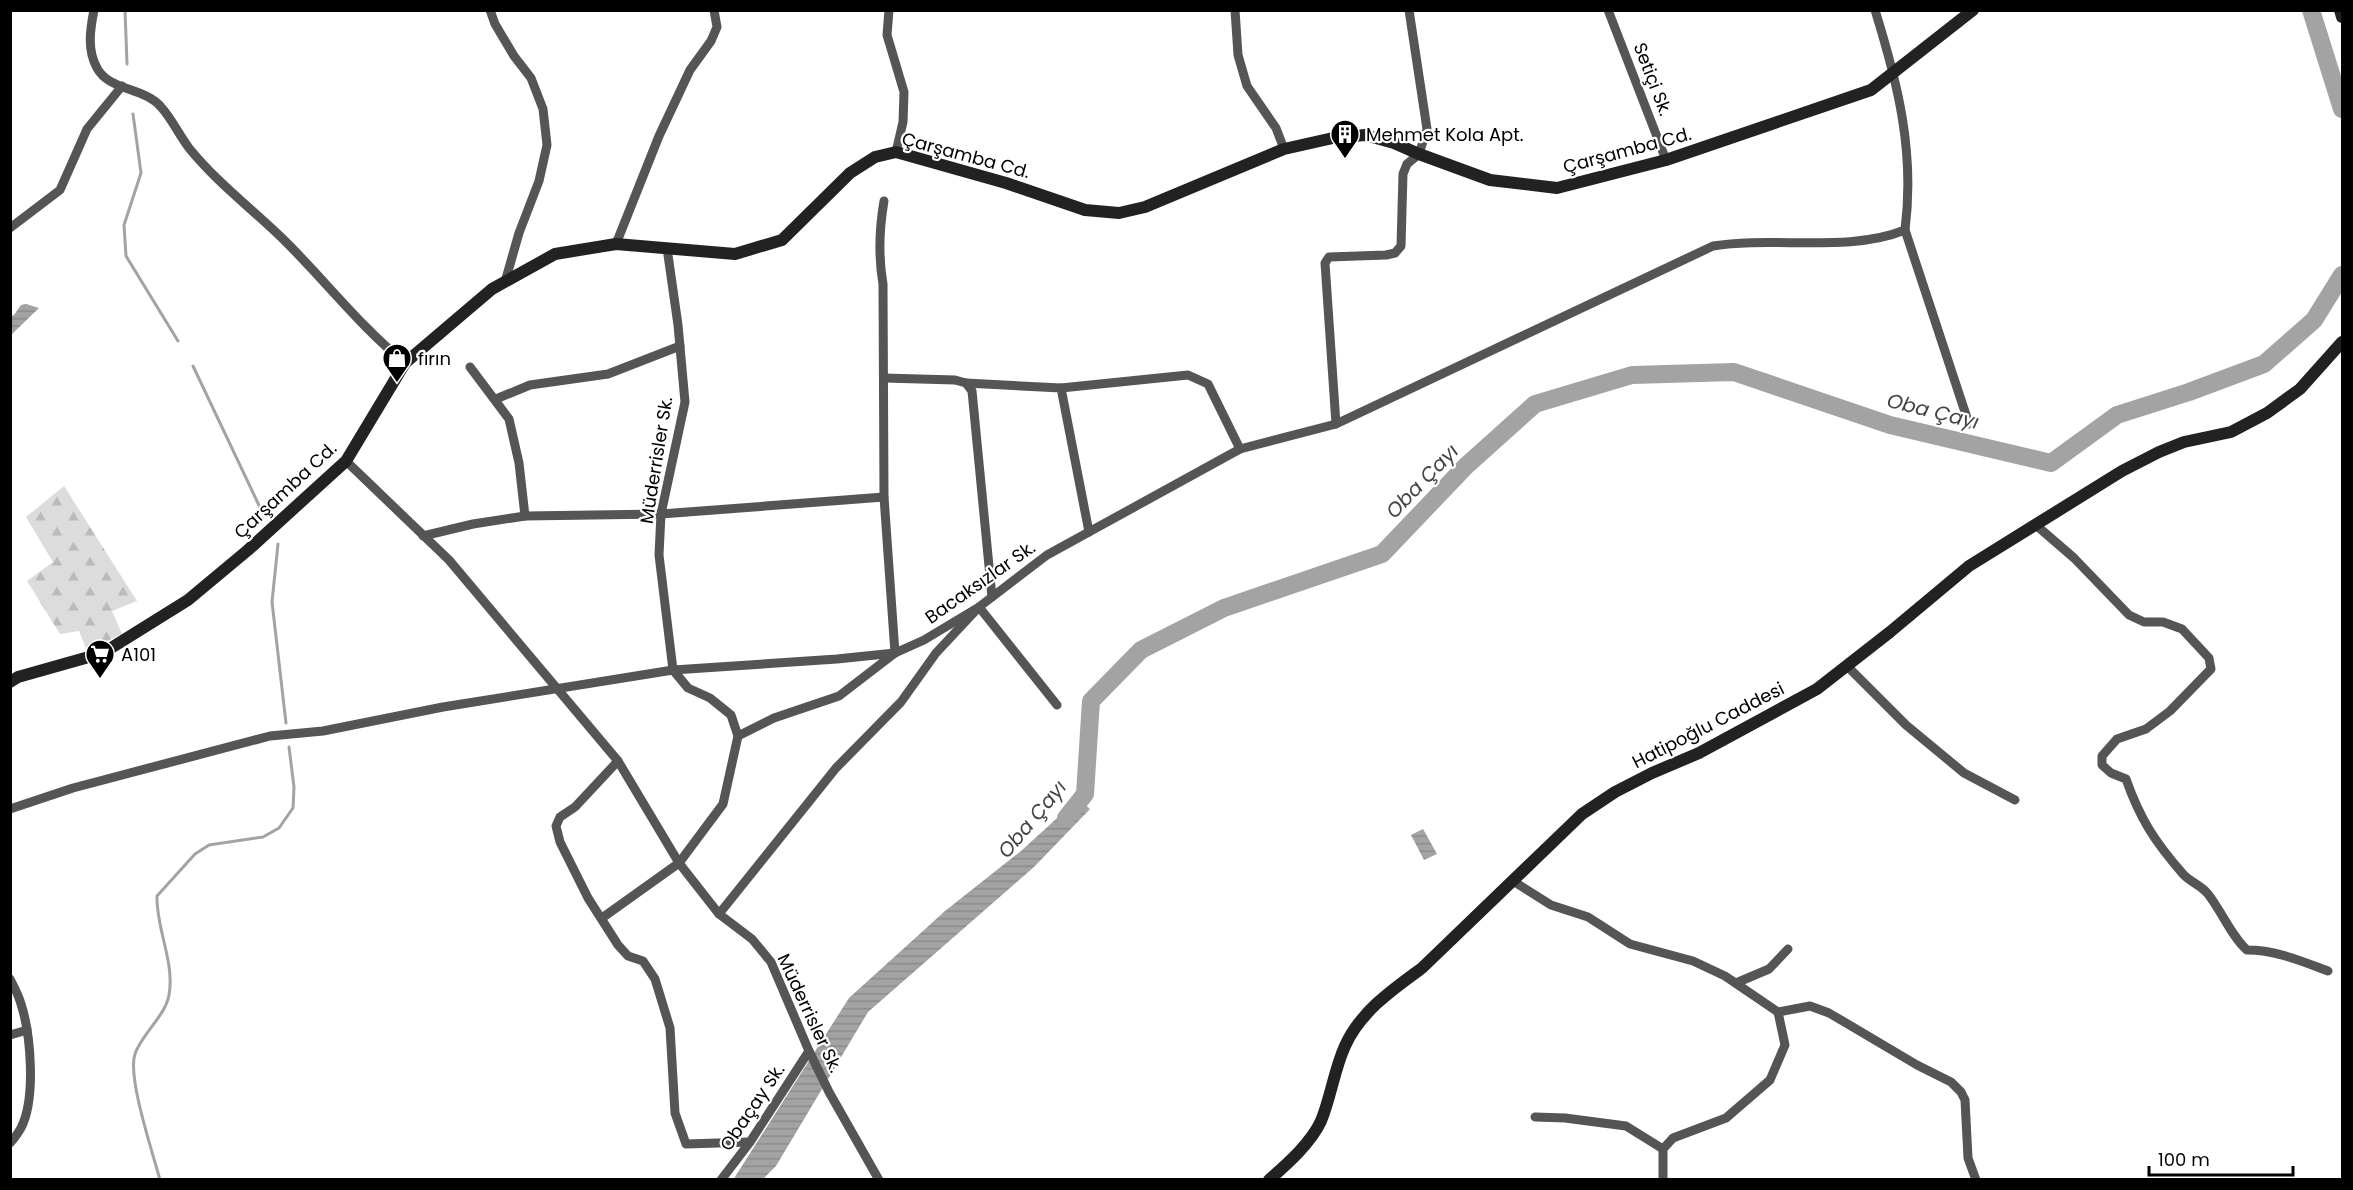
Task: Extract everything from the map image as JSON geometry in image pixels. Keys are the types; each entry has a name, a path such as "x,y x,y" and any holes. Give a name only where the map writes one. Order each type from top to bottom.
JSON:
{"street":[{"path":"94,10 90,40 92,56 105,80 148,95 161,106 189,148 223,186 286,242 376,339 405,363"},
{"path":"490,10 495,24 514,56 531,78 543,109 547,145 539,181 519,233 505,282"},
{"path":"616,244 663,126 690,70 711,41 717,27 714,10"},
{"path":"889,10 887,35 904,92 903,122 896,152"},
{"path":"1235,10 1238,55 1247,86 1276,128 1284,149"},
{"path":"1336,424 1325,263 1329,257 1395,253 1401,246 1403,174 1407,164 1419,154 1427,129 1409,10"},
{"name":"Setiçi Sk.","path":"1608,10 1666,160"},
{"path":"1875,10 1895,73 1906,134 1909,196 1905,230 1969,424"},
{"name":"Çarşamba Cd.","path":"10,682 18,677 103,653 188,600 248,550 346,461 405,363 492,289 555,254 616,244 735,254 782,240 849,173 875,157 896,152 1006,183 1085,210 1119,213 1145,207 1284,149 1333,138 1365,135 1394,142 1419,154 1490,180 1557,188 1666,160 1872,90 1973,10"},
{"path":"2340,10 2343,17"},
{"path":"10,228 60,190 87,129 122,86"},
{"path":"10,810 73,788 270,736 323,731 443,707 673,670 895,653 884,497 883,284 879,262 879,233 884,201"},
{"name":"Bacaksızlar Sk.","path":"738,736 774,718 838,696 895,653 924,640 979,607 1047,555 1240,449 1336,424 1437,374 1713,246 1740,241 1851,241 1888,236 1905,230"},
{"name":"Müderrisler Sk.","path":"666,248 680,346 685,402 662,514 659,555 673,670"},
{"name":"Hatipoğlu Caddesi","path":"1269,1179 1292,1159 1320,1123 1345,1045 1366,1014 1393,988 1422,968 1582,814 1615,792 1699,753 1817,689 1969,566 1996,548 2037,526 2122,471 2158,452 2184,442 2231,432 2267,413 2300,389 2343,342"},
{"path":"496,399 530,385 608,374 680,346"},
{"path":"470,367 509,419 519,463 525,516"},
{"path":"884,378 1061,388 1188,375 1208,384 1240,449"},
{"path":"966,382 972,391 992,597"},
{"path":"1061,388 1089,532"},
{"name":"Müderrisler Sk.","path":"346,461 449,560 618,761 680,863 719,914 752,939 771,962 809,1052 879,1179"},
{"path":"423,536 473,524 525,516 662,514 884,497"},
{"path":"2037,526 2074,558 2128,615 2144,622 2163,622 2182,629 2209,658 2211,669 2170,711 2146,729 2117,739 2102,756 2102,765 2111,773 2126,779 2149,833 2185,876 2205,891 2222,912 2238,942 2247,950 2261,950 2289,956 2328,971"},
{"path":"719,914 829,776 901,702 936,653 979,607 1057,705"},
{"path":"1847,666 1906,725 1964,773 2015,800"},
{"path":"602,918 680,863 723,804 738,736 731,715 710,698 688,688 673,670"},
{"path":"618,761 575,807 560,817 556,826 560,842 588,898 618,945 628,956 643,961 655,979 670,1028 675,1113 686,1144 750,1142"},
{"path":"1513,881 1551,905 1588,917 1630,944 1693,962 1736,983 1778,1012 1785,1045 1770,1080 1726,1118 1673,1138 1663,1149 1663,1179"},
{"path":"1736,983 1769,969 1788,949"},
{"path":"10,979 21,1004 27,1030 29,1064 28,1105 21,1128 10,1143"},
{"path":"1778,1012 1810,1006 1829,1013 1917,1065 1951,1082 1965,1100 1968,1158 1976,1179"},
{"path":"10,1035 27,1030"},
{"name":"Obaçay Sk.","path":"722,1179 750,1142 809,1052"},
{"path":"1535,1116 1626,1126 1663,1149"}],"green space":[{"path":"64,486 137,601 112,611 122,634 87,651 79,631 60,634 27,581 53,562 26,517"}],"shaded area":[{"path":"26,304 39,308 11,335 11,316 21,305"},
{"path":"1078,799 1090,809 1034,867 868,1012 776,1166 763,1179 733,1180 849,998 945,911 1021,851"},
{"path":"1423,829 1437,854 1424,860 1411,835"}],"waterway":[{"path":"125,10 127,64"},
{"name":"Oba Çayı","path":"2311,10 2342,109"},
{"path":"133,114 141,173 124,225 126,256 178,341"},
{"name":"Oba Çayı","path":"1066,818 1085,794 1091,701 1141,650 1224,608 1382,554 1466,466 1535,404 1632,375 1734,372 1890,425 2051,463 2117,415 2189,392 2264,364 2314,320 2342,275"},
{"path":"193,366 264,516"},
{"path":"278,544 272,602 286,723"},
{"path":"160,1180 138,1097 133,1065 138,1047 163,1010 169,995 170,970 159,921 157,896 195,854 209,845 263,837 279,828 293,808 294,787 289,747"}],"place":[{"name":"Mehmet Kola Apt.","path":"1345,160"},
{"name":"fırın","path":"397,384"},
{"name":"A101","path":"100,680"}]}
